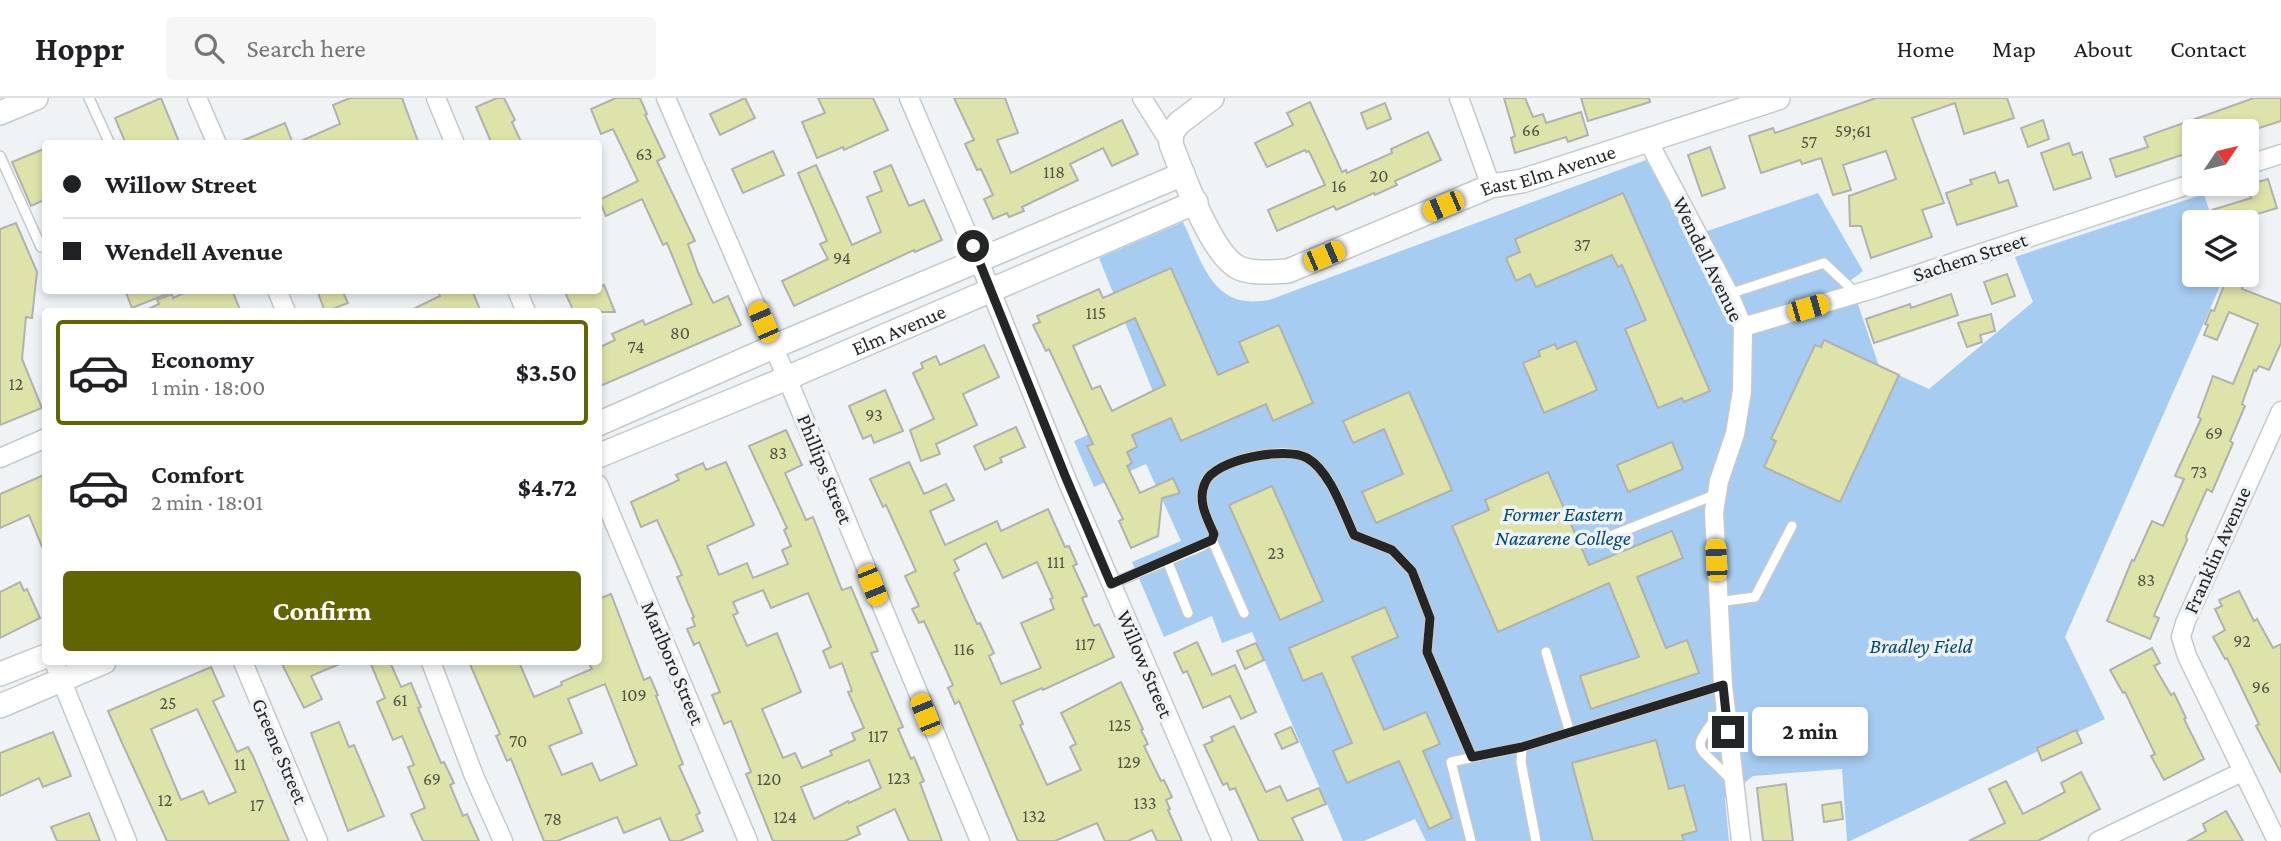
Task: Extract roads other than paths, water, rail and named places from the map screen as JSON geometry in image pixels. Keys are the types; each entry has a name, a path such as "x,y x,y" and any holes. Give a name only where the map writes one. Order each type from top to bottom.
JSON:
{"street":[{"path":"0,113 36,98"},
{"path":"197,98 215,140"},
{"path":"436,98 453,140"},
{"name":"Phillips Street","path":"666,98 787,378 980,841"},
{"name":"Willow Street","path":"909,98 979,261 1066,478 1222,841"},
{"path":"1142,98 1171,144"},
{"path":"1171,144 1172,132 1179,123 1212,98"},
{"path":"1459,98 1491,186"},
{"name":"East Elm Avenue","path":"1171,144 1216,246 1228,261 1241,269 1288,271 1491,186 1522,181 1778,98"},
{"name":"Wendell Avenue","path":"1648,141 1743,327 1742,391 1735,434 1714,512 1723,685 1741,841"},
{"path":"2259,161 2281,154"},
{"name":"Elm Avenue","path":"602,422 1183,174"},
{"name":"Sachem Street","path":"1743,327 1857,294 2182,187"},
{"name":"Elm Avenue","path":"602,454 1196,202"},
{"name":"Franklin Avenue","path":"2277,841 2187,656 2181,637 2185,622 2281,411"},
{"path":"0,458 42,440"},
{"name":"Marlboro Street","path":"602,494 748,841"},
{"path":"0,674 42,658"},
{"path":"0,706 58,671 89,665"},
{"name":"Greene Street","path":"244,665 318,841"},
{"path":"431,665 474,776 503,841"},
{"path":"58,671 127,841"},
{"path":"2098,841 2242,772"}],"lane":[{"path":"89,98 108,140"},
{"path":"0,156 42,247"},
{"path":"1729,295 1824,263 1857,294"},
{"path":"1244,612 1212,540 1214,534 1201,497 1205,482 1214,470 1273,453 1289,452 1308,458 1329,481 1354,535 1392,550 1412,571 1430,618 1427,652 1472,757"},
{"path":"1608,537 1717,494"},
{"path":"1718,602 1755,597 1792,526"},
{"path":"1111,584 1212,540"},
{"path":"1167,561 1188,613"},
{"path":"1546,652 1570,733"},
{"path":"1471,841 1451,762 1522,747 1723,685"},
{"path":"1725,706 1699,743 1705,757 1734,783"},
{"path":"1522,747 1521,762 1536,841"}],"park label":[{"name":"Former Eastern Nazarene College","path":"1563,526"},
{"name":"Bradley Field","path":"1921,646"}]}
